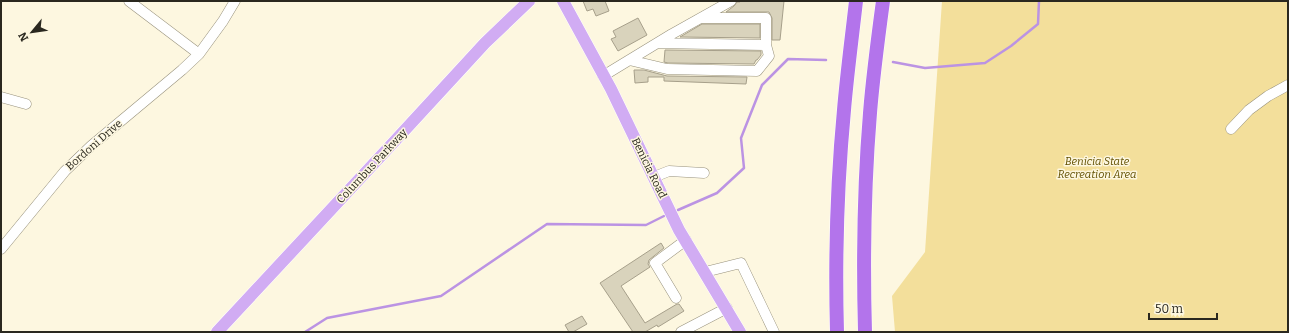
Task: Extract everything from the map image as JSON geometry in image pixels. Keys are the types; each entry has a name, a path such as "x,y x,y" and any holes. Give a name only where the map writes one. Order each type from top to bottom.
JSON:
{"highway":[{"path":"837,332 836,294 840,162 856,1"},
{"path":"865,332 864,270 870,105 883,1"}],"main road":[{"name":"Columbus Parkway","path":"217,332 485,44 529,1"},
{"name":"Benicia Road","path":"563,1 603,76 679,230 740,332"}],"street":[{"path":"129,1 199,54"},
{"name":"Bordoni Drive","path":"1,249 69,166 199,54 223,21 234,1"},
{"path":"603,76 731,1"},
{"path":"629,60 667,69 757,71 769,56 766,45 766,18 702,18"},
{"path":"658,43 766,45"},
{"path":"1231,129 1249,110 1268,96 1288,85"},
{"path":"1,97 26,104"},
{"path":"654,177 669,171 704,173"},
{"path":"676,298 655,263 686,240"},
{"path":"705,272 741,263 774,332"},
{"path":"681,332 727,308"}],"green space":[{"name":"Benicia State Recreation Area","path":"942,1 1288,1 1288,332 895,332 892,296 925,252"}],"building":[{"path":"583,1 605,1 609,11 596,16 593,9 587,11"},
{"path":"740,1 784,1 780,40 772,40 772,18 769,12 726,12"},
{"path":"638,18 647,35 618,51 611,39 616,37 613,31"},
{"path":"702,24 760,24 760,38 680,37"},
{"path":"665,50 761,51 761,55 754,64 668,63 664,62"},
{"path":"634,70 644,70 667,76 747,77 746,84 664,81 664,77 648,77 648,82 635,83"},
{"path":"661,243 664,248 649,260 648,264 650,267 621,286 645,323 677,304 679,304 684,311 658,327 657,325 645,332 633,332 600,283"},
{"path":"582,316 587,324 573,332 569,332 565,325"}],"waterway":[{"path":"893,62 925,68 985,63 1011,46 1038,24 1039,1"},
{"path":"678,210 717,193 744,168 741,138 762,85 788,59 826,60"},
{"path":"305,332 327,318 441,296 547,224 646,225 664,216"}]}
